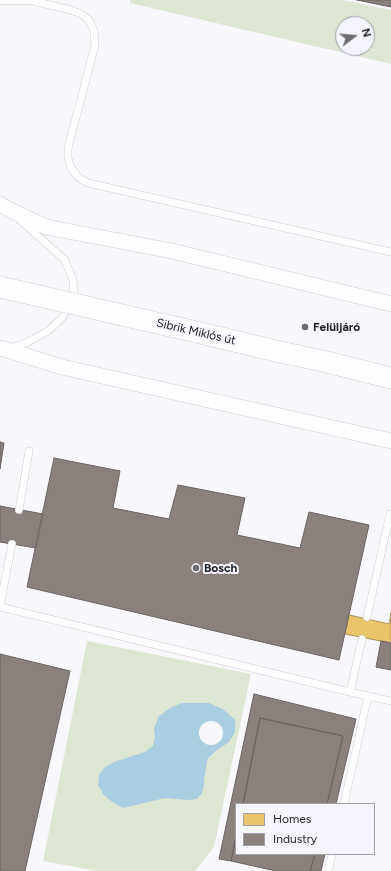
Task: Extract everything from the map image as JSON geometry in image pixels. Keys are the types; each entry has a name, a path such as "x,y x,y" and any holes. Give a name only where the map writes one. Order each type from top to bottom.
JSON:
{"main road":[{"name":"Sibrik Miklós út","path":"0,287 391,378"}],"street":[{"path":"4,207 46,227 172,250 391,304"},
{"path":"3,349 62,367 391,442"}],"lane":[{"path":"0,1 33,1 71,10 81,14 89,20 94,31 95,45 68,148 68,158 71,168 78,177 88,182 391,252"},
{"path":"3,349 26,343 48,331 62,318 74,299 72,279 64,259 4,207"},
{"path":"19,510 29,450"},
{"path":"367,617 391,514"},
{"path":"12,544 0,606 391,701"},
{"path":"350,692 362,639"},
{"path":"344,803 368,696"},
{"path":"328,871 332,855"}],"green space":[{"path":"130,0 343,0 391,10 391,64 357,56 375,56 375,16 335,16 335,51 130,3"},
{"path":"87,641 251,674 214,847 195,871 97,871 43,861"}],"water":[{"path":"182,703 209,703 223,709 235,720 235,732 229,742 208,758 202,793 197,799 187,800 165,798 123,808 112,802 103,794 98,785 99,775 104,768 114,762 145,752 153,746 155,737 154,728 159,716 170,708"}],"pier":[{"path":"211,721 216,722 222,728 222,738 216,744 211,745 206,744 200,738 199,733 200,728 206,722"}],"building: Homes":[{"path":"391,613 391,643 345,634 349,615 389,624"}],"building: Industry":[{"path":"357,0 391,0 391,7"},
{"path":"0,442 4,443 0,469"},
{"name":"Bosch","path":"54,458 120,471 113,508 169,519 178,485 245,498 237,535 300,548 309,512 369,525 339,660 27,587"},
{"path":"0,506 43,514 36,548 0,542"},
{"path":"381,641 391,643 391,670 376,667"},
{"path":"0,654 70,671 25,871 0,871"},
{"path":"254,694 356,719 336,803 327,803 343,736 260,718 243,803 235,803 235,841 231,861 219,859"},
{"path":"260,718 343,736 327,803 243,803"},
{"path":"235,841 235,855 315,855 310,871 276,871 231,861"},
{"path":"315,855 325,855 321,871 310,871"}],"place":[{"name":"Felüljáró","path":"305,327"},
{"name":"Bosch","path":"196,568"}]}
